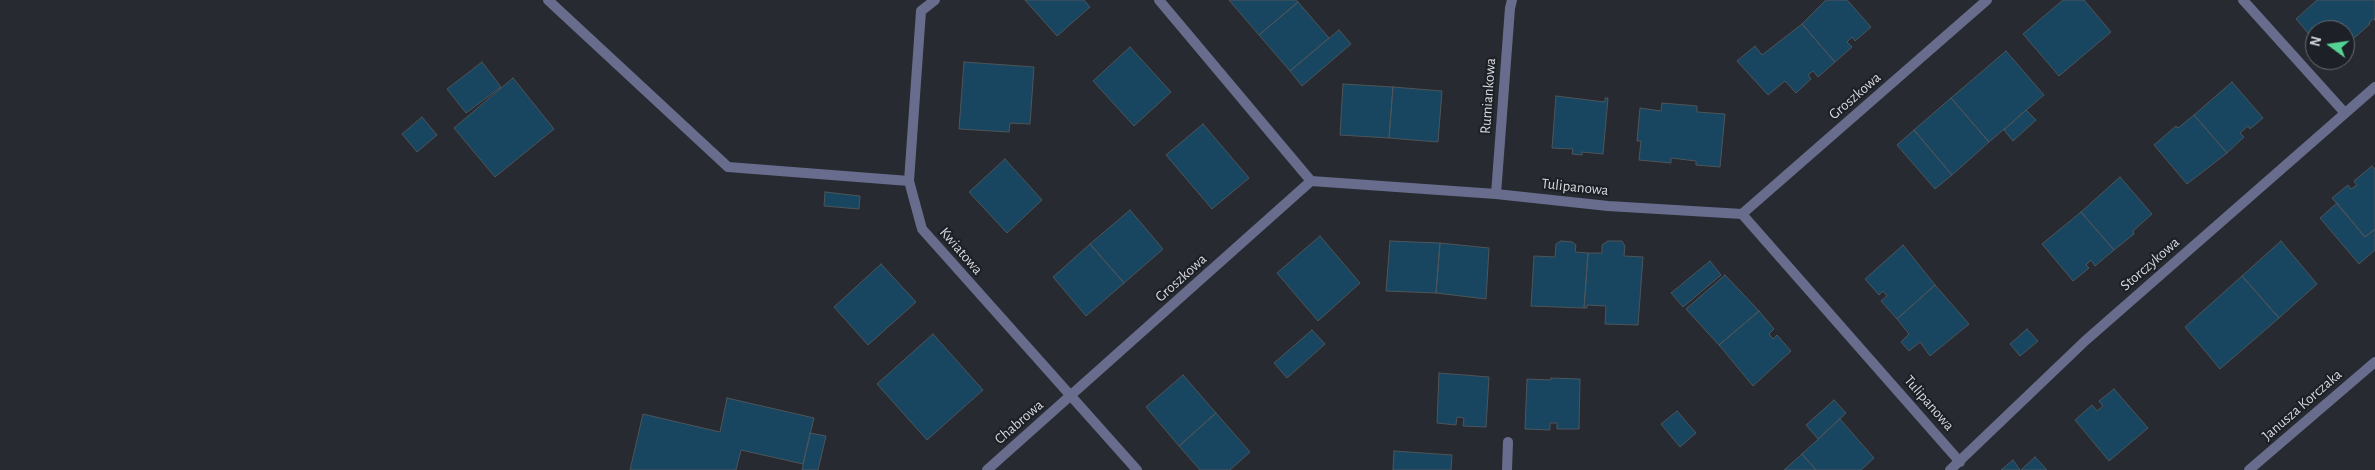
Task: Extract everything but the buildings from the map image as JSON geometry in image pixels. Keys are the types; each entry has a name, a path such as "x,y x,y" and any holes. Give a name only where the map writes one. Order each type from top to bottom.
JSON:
{"street":[{"path":"548,0 728,166 909,181"},
{"name":"Kwiatowa","path":"935,0 921,11 909,181 922,229 1137,470"},
{"path":"1159,0 1311,182"},
{"name":"Rumiankowa","path":"1496,194 1512,0"},
{"name":"Groszkowa","path":"1742,214 1987,0"},
{"path":"2243,0 2344,112"},
{"name":"Storczykowa","path":"1950,470 2085,341 2344,112 2375,87"},
{"name":"Tulipanowa","path":"1311,182 1496,194 1608,206 1742,214 1960,462"},
{"name":"Groszkowa","path":"1070,397 1311,182"},
{"name":"Janusza Korczaka","path":"2249,470 2375,362"},
{"name":"Chabrowa","path":"987,470 1070,397"},
{"path":"1507,470 1508,442"}]}
